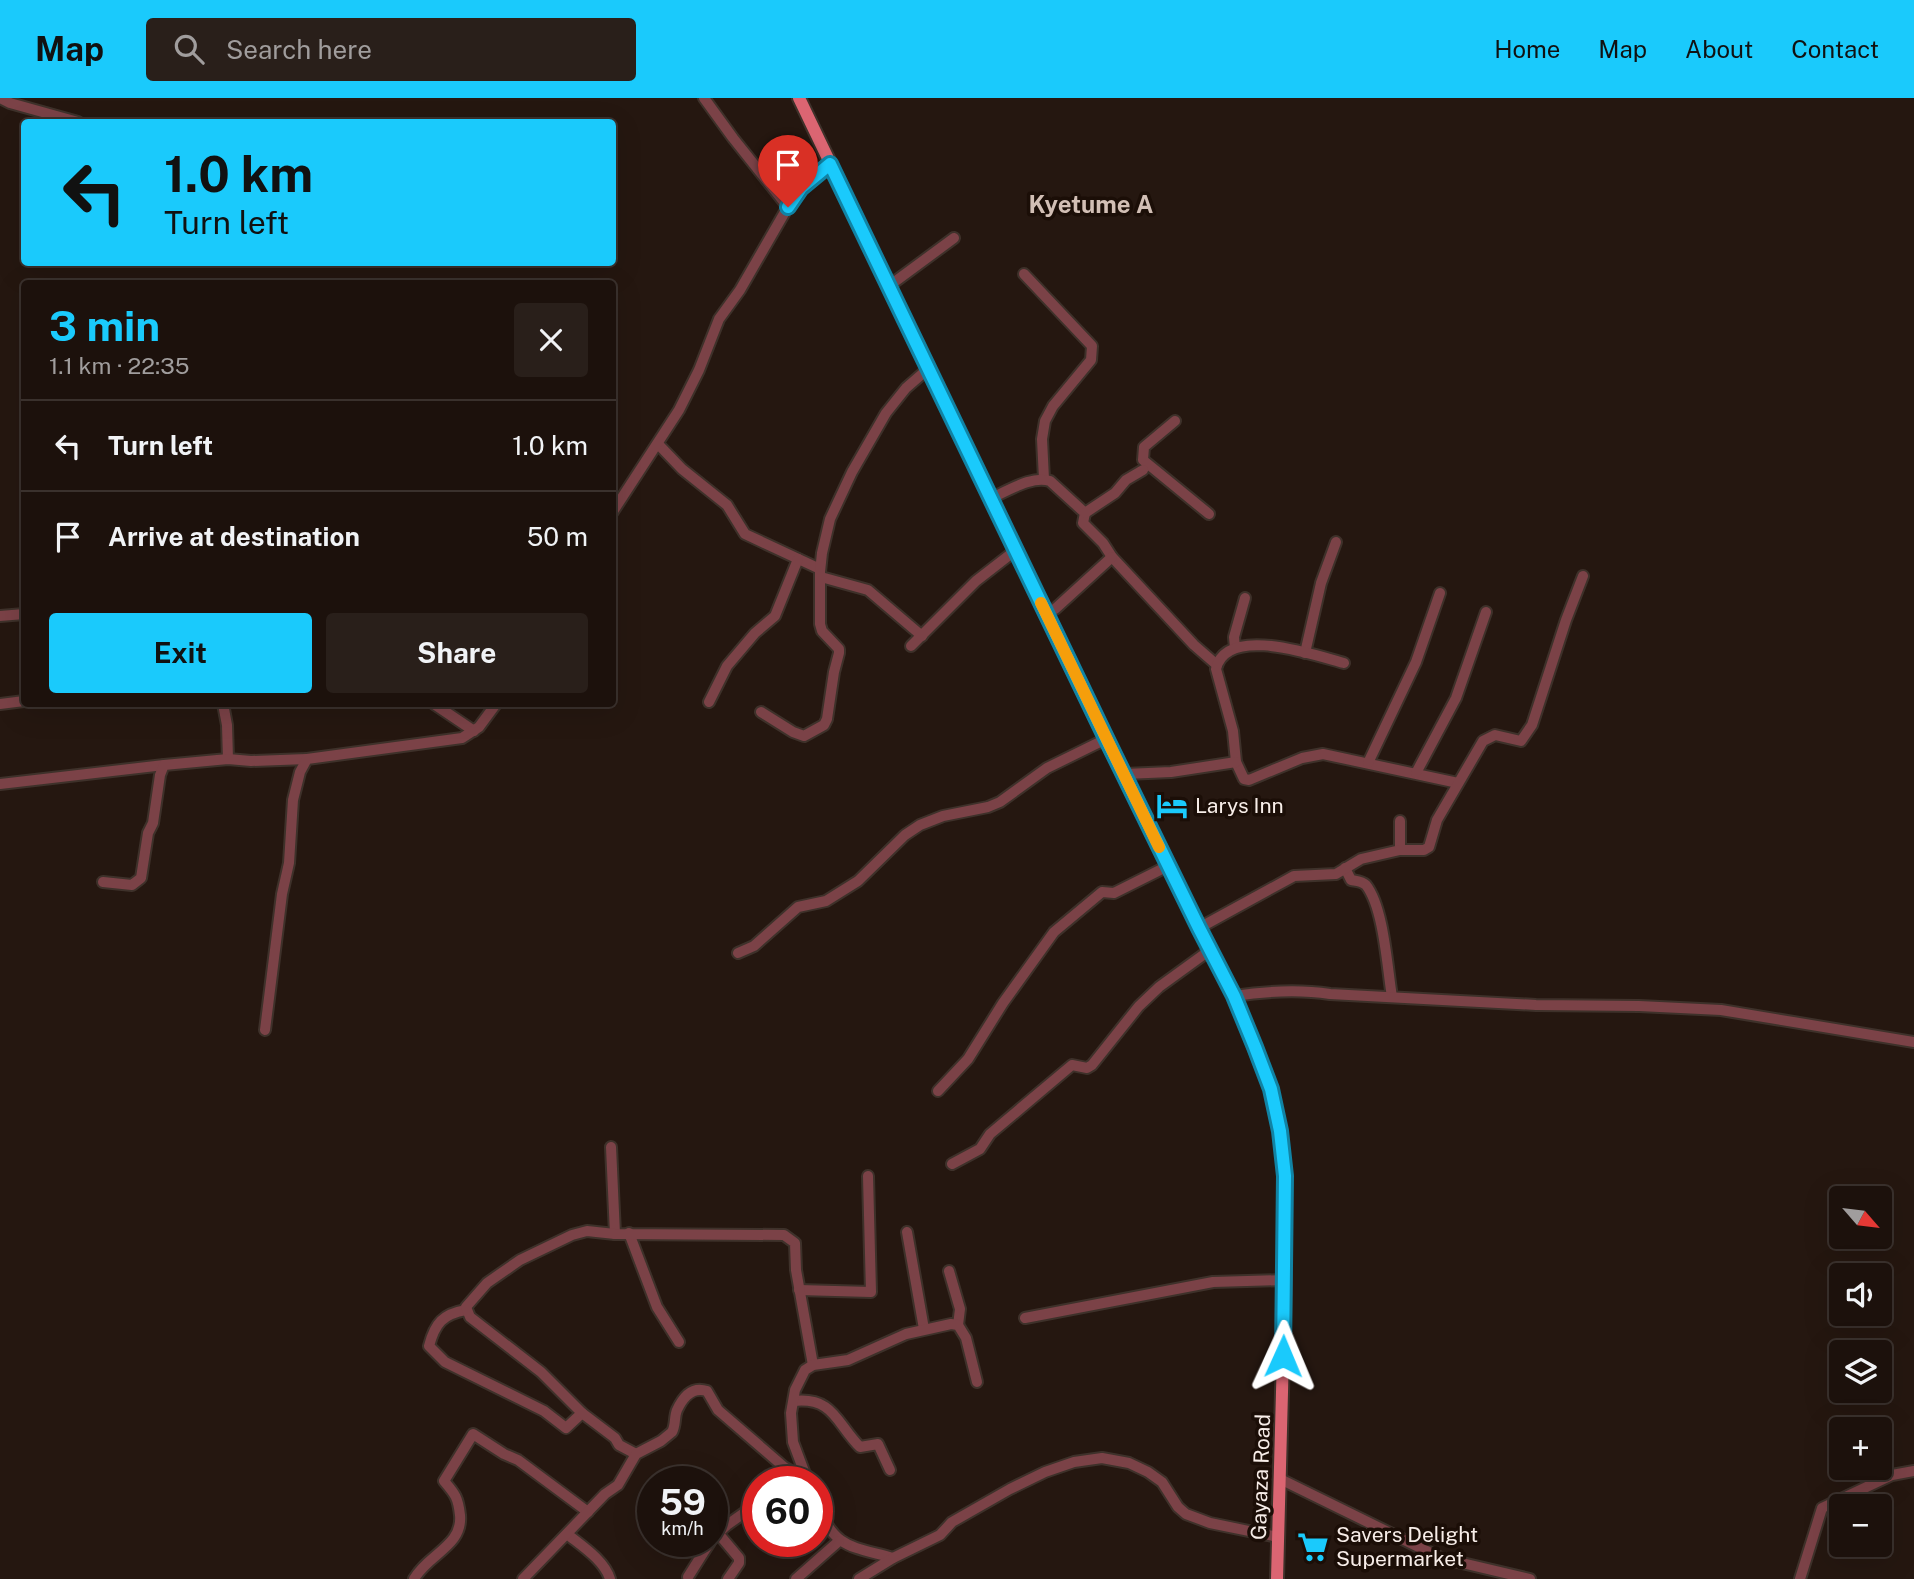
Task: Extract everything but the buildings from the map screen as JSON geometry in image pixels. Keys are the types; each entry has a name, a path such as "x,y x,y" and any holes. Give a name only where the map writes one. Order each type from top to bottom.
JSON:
{"main road":[{"name":"Gayaza Road","path":"799,98 1168,866 1234,996 1271,1089 1280,1131 1285,1176 1277,1579"}],"street":[{"path":"0,98 67,119"},
{"path":"704,98 788,207"},
{"path":"616,507 658,444 688,392 719,318 740,290 788,207 801,188 830,164"},
{"path":"889,286 954,237"},
{"path":"1024,274 1092,346 1091,360 1053,406 1045,421 1042,439 1044,479"},
{"path":"761,712 804,736 824,725 827,719 839,653 839,649 822,631 821,624 822,553 830,519 852,472 898,397 929,368"},
{"path":"1175,421 1144,447 1143,460 1209,514"},
{"path":"658,444 682,469 727,505 745,534 821,573 869,590 922,636"},
{"path":"1143,470 1085,513 1083,523 1194,645 1217,665"},
{"path":"991,498 1032,481 1044,479 1055,485 1085,513"},
{"path":"1305,653 1321,583 1336,542"},
{"path":"911,646 976,581 1016,550"},
{"path":"1055,609 1112,557"},
{"path":"709,702 727,666 775,616 797,559"},
{"path":"1199,928 1294,876 1335,874 1361,859 1429,847 1437,820 1478,747 1488,737 1496,735 1516,741 1524,739 1532,725 1583,576"},
{"path":"1368,763 1416,662 1440,593"},
{"path":"1235,648 1234,637 1245,598"},
{"path":"1416,774 1456,698 1486,612"},
{"path":"0,616 21,614"},
{"path":"1344,663 1258,645 1235,648 1222,656 1217,665 1220,686 1233,731 1240,774 1247,780 1302,758 1323,754 1458,783"},
{"path":"0,705 21,702"},
{"path":"224,707 228,759"},
{"path":"438,707 474,731"},
{"path":"0,785 228,759 307,759 461,737 474,731 486,720 494,707"},
{"path":"738,953 754,946 798,907 826,901 858,881 905,835 919,825 943,816 1000,802 1047,768 1106,738"},
{"path":"265,1030 282,894 289,863 293,800 300,772 307,759"},
{"path":"1125,774 1171,772 1236,762"},
{"path":"103,882 132,885 141,877 164,765"},
{"path":"1400,821 1400,850"},
{"path":"938,1091 968,1059 1003,1003 1054,932 1102,892 1114,893 1168,866"},
{"path":"1345,868 1351,880 1367,886 1380,917 1392,997"},
{"path":"952,1164 980,1149 990,1134 1072,1065 1087,1068 1092,1065 1149,997 1210,950"},
{"path":"1234,996 1272,990 1303,990 1536,1004 1721,1010 1914,1042"},
{"path":"611,1147 615,1234"},
{"path":"799,1290 871,1292 868,1176"},
{"path":"466,1310 468,1302 487,1283 537,1251 587,1231 615,1234 784,1235 795,1243 799,1290 813,1365"},
{"path":"907,1232 924,1329"},
{"path":"629,1233 657,1307 679,1342"},
{"path":"949,1271 960,1309 958,1325 966,1338 977,1382"},
{"path":"1025,1318 1213,1282 1285,1280"},
{"path":"466,1310 476,1322 541,1372 582,1413 615,1438 619,1445 636,1454"},
{"path":"466,1310 448,1313 439,1324 429,1346 445,1362 544,1411 566,1428 582,1413"},
{"path":"800,1466 793,1443 791,1413 799,1378 805,1370 813,1365 848,1360 897,1337 924,1329 958,1325"},
{"path":"523,1579 605,1494 618,1485 636,1454 667,1437 674,1427 677,1410 690,1391 703,1389 710,1393 718,1410 787,1466"},
{"path":"793,1401 810,1401 829,1407 860,1447 878,1444 890,1470"},
{"path":"414,1579 419,1571 457,1536 461,1527 458,1498 444,1481 473,1434 518,1460 588,1512"},
{"path":"859,1579 893,1558 936,1538 953,1522 1045,1472 1074,1462 1102,1458 1129,1463 1148,1472 1162,1482 1178,1507 1186,1514 1210,1523 1278,1537"},
{"path":"1800,1579 1822,1508 1892,1475 1914,1471"},
{"path":"1280,1479 1472,1573 1530,1579"},
{"path":"728,1526 742,1515"},
{"path":"567,1534 590,1552 608,1572 610,1579"},
{"path":"833,1534 839,1541 893,1558"},
{"path":"796,1579 839,1541"},
{"path":"728,1550 738,1558 739,1563 728,1579"},
{"path":"688,1577 701,1557"}],"slow traffic":[{"path":"1041,603 1159,847"}],"place":[{"name":"Larys Inn","path":"1172,806"},
{"name":"Savers Delight Supermarket","path":"1313,1547"}],"district":[{"name":"Kyetume A","path":"1091,205"}],"route":[{"path":"788,207 801,188 830,164 1106,738 1234,996 1271,1089 1280,1131 1285,1176 1283,1356"}]}
